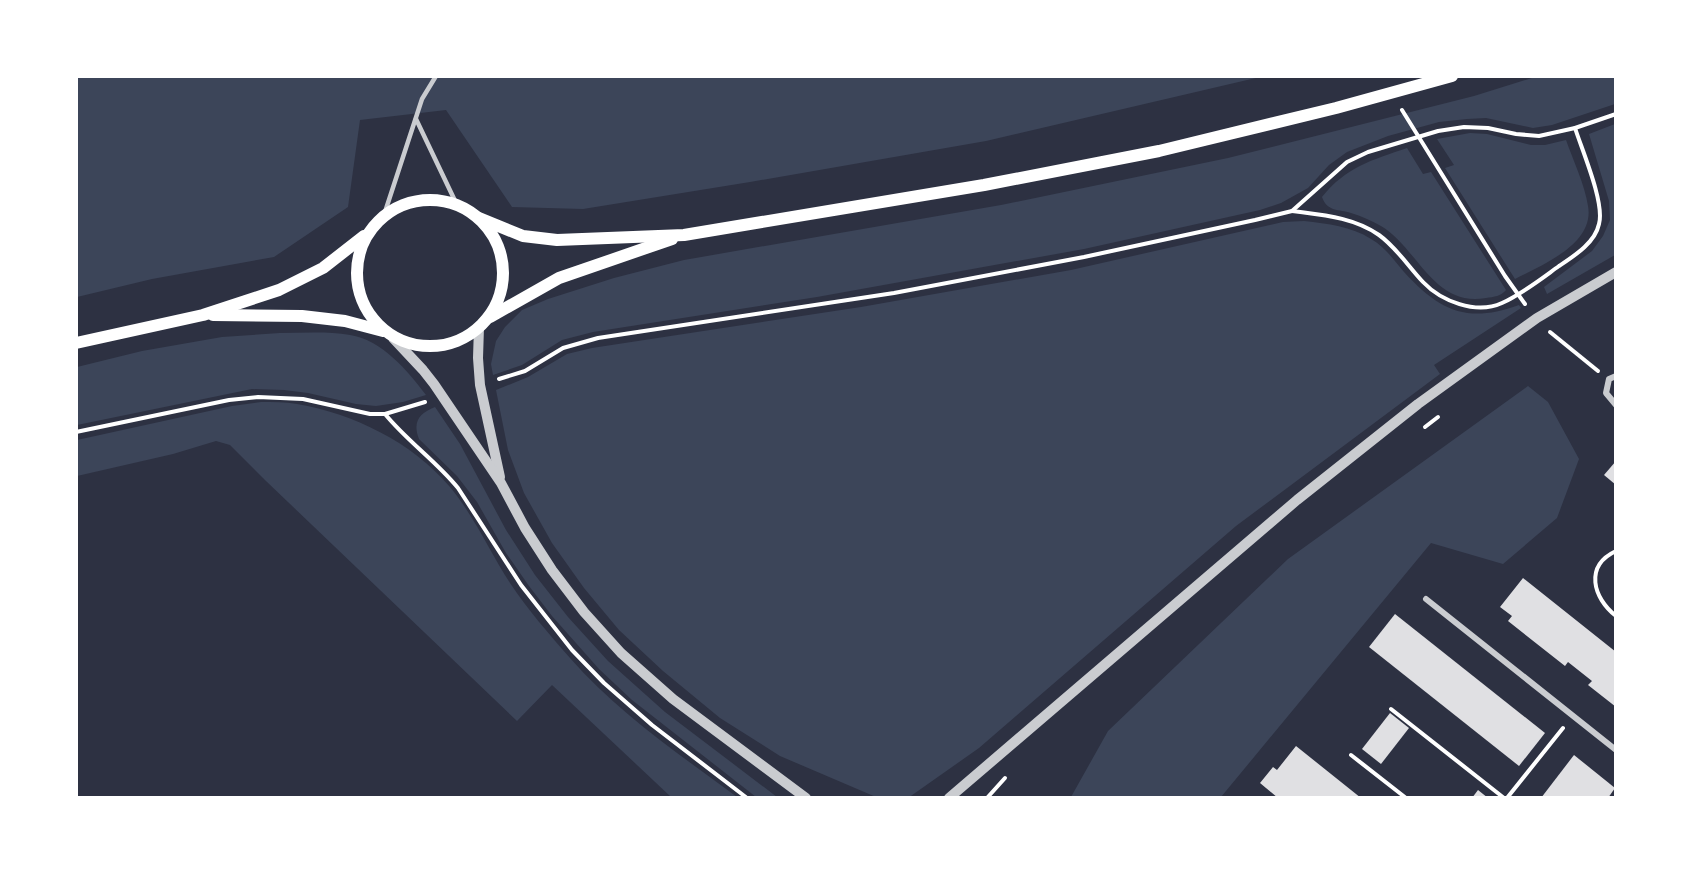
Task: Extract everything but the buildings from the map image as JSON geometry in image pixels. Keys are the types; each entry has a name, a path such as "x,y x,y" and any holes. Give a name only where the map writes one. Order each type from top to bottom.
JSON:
{"main road":[{"path":"76,343 203,315 288,285 323,268 367,234 384,215 407,203 432,199 457,205 478,218 523,236 557,240 684,235 984,185 1159,151 1336,108 1452,76"},
{"path":"478,218 495,240 503,266 501,294 484,323"},
{"path":"367,234 357,259 357,286 366,311 389,334"},
{"path":"203,315 302,316 345,321 389,334 411,344 438,346 464,338 484,323 559,278 684,235"}],"street":[{"path":"949,798 1297,500 1418,404 1537,318 1616,272"},
{"path":"484,323 478,358 480,385 501,483"},
{"path":"389,334 423,370 442,397 501,483 525,528 552,570 584,612 621,653 674,699 806,798"},
{"path":"1612,377 1606,393 1616,405"},
{"path":"1426,599 1616,750"}],"lane":[{"path":"384,215 416,119 428,87 436,76"},
{"path":"416,119 457,205"}],"path":[{"path":"1398,104 1517,293 1551,334 1612,377"},
{"path":"1292,211 1347,162 1368,152 1428,134 1464,127 1488,128 1539,136 1575,128 1616,114"},
{"path":"480,385 525,371 563,348 598,338 894,293 1084,257 1292,211 1350,220 1379,235 1393,247 1424,284 1446,299 1470,307 1500,304 1576,254 1591,241 1599,224 1600,206 1575,128"},
{"path":"76,432 229,400 258,397 303,399 358,413 385,414 442,397"},
{"path":"385,414 397,429 458,488 521,585 572,650 604,683 644,718 747,798"},
{"path":"1423,428 1441,414"},
{"path":"1616,551 1608,555 1599,566 1594,578 1597,596 1606,609 1616,616"},
{"path":"1391,709 1505,798 1573,716"},
{"path":"1351,755 1406,798"},
{"path":"987,798 1012,771"}],"shaded area":[{"path":"76,77 1260,77 986,141 583,209 512,207 446,110 360,120 348,207 274,257 152,279 77,297"},
{"path":"1535,77 1615,77 1615,104 1552,125 1533,128 1486,118 1439,122 1388,136 1347,152 1329,165 1308,188 1281,203 1260,210 1084,249 817,297 593,332 562,340 522,365 493,375 491,364 496,341 505,327 522,310 548,299 614,278 684,260 1001,205 1228,158 1474,96"},
{"path":"1615,124 1615,255 1547,294 1544,287 1592,251 1603,236 1610,220 1609,201 1589,134"},
{"path":"1470,133 1487,134 1531,145 1545,145 1566,140 1584,190 1588,219 1575,242 1552,260 1515,279 1445,168 1454,165 1437,139"},
{"path":"1407,148 1423,174 1431,172 1506,290 1502,294 1489,298 1468,299 1453,294 1439,285 1394,236 1381,226 1359,216 1330,208 1324,202 1322,197 1350,171"},
{"path":"1304,221 1347,228 1376,242 1417,285 1442,305 1469,313 1501,311 1519,305 1521,308 1434,365 1440,374 1236,526 979,748 908,798 876,797 780,756 720,718 663,671 619,630 584,588 552,543 524,493 508,450 496,390 528,377 567,354 592,348 861,307 1071,270 1283,222"},
{"path":"280,333 333,333 362,338 393,358 426,395 403,402 376,406 308,393 252,389 77,425 77,367 142,351 222,337"},
{"path":"1528,386 1548,402 1579,459 1557,518 1503,564 1431,543 1221,797 1071,797 1108,731 1288,559"},
{"path":"261,402 297,404 340,415 381,432 418,456 459,498 517,593 570,658 629,715 737,797 671,797 552,685 517,721 230,445 216,441 173,454 77,476 77,440 232,406"},
{"path":"435,407 460,444 506,530 535,575 568,617 608,661 665,712 777,797 756,797 632,700 599,669 552,616 506,553 477,502 457,476 419,439 416,427 419,418"}]}
